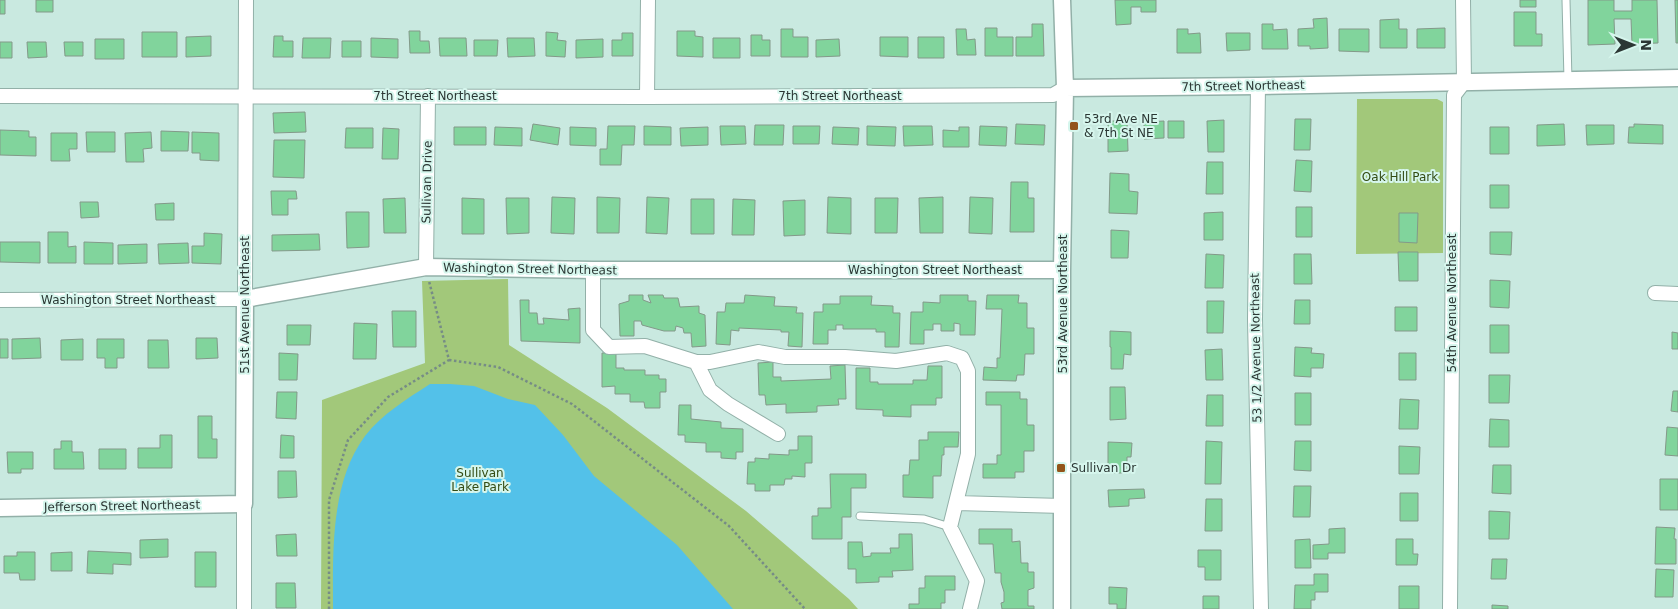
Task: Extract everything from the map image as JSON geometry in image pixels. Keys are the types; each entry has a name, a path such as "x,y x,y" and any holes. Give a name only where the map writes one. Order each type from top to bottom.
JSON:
{"street":[{"name":"51st Avenue Northeast","path":"244,609 246,0"},
{"path":"647,96 648,0"},
{"name":"53rd Avenue Northeast","path":"1062,0 1065,88 1062,270 1062,609"},
{"name":"54th Avenue Northeast","path":"1450,609 1454,95 1464,82 1463,0"},
{"name":"7th Street Northeast","path":"0,96 1052,95 1065,88 1678,78"},
{"name":"53 1/2 Avenue Northeast","path":"1258,86 1255,319 1261,609"},
{"name":"Sullivan Drive","path":"426,267 428,96"},
{"name":"Washington Street Northeast","path":"0,300 245,299 426,267 593,270 1062,270"},
{"path":"593,270 593,330 609,347 645,346 696,362 710,362 758,352 785,357 845,357 896,361 947,353 962,358 968,371 968,454 950,527 977,581 970,609"},
{"path":"1655,293 1678,294"},
{"path":"696,362 710,390 728,404 778,434"},
{"path":"957,503 1063,506"},
{"name":"Jefferson Street Northeast","path":"0,508 244,504"}],"lane":[{"path":"1566,0 1568,80"},
{"path":"860,516 924,519 950,527"}],"path":[{"path":"426,267 449,360"},
{"path":"329,609 330,500 348,440 388,397 449,360 498,367 572,404 730,526 805,609"}],"green space":[{"name":"Oak Hill Park","path":"1357,99 1437,99 1443,102 1443,253 1356,254"},
{"name":"Sullivan Lake Park","path":"508,279 509,345 607,408 746,511 849,599 858,609 321,609 322,400 425,363 422,281"}],"water":[{"name":"Sullivan Lake Park","path":"430,384 474,386 508,399 535,405 563,435 594,476 677,545 733,609 333,609 336,519 345,475 354,455 372,428 395,407"}],"building":[{"path":"0,0 5,0 5,14 0,14"},
{"path":"36,0 53,0 53,12 36,12"},
{"path":"1115,0 1156,0 1156,12 1141,12 1141,7 1131,7 1131,24 1116,25"},
{"path":"1520,0 1536,0 1536,7 1520,7"},
{"path":"1588,0 1614,0 1614,11 1632,11 1632,0 1657,0 1658,43 1632,44 1631,19 1614,19 1615,44 1588,45"},
{"path":"1675,0 1678,0 1678,43 1676,43"},
{"path":"1514,12 1536,12 1536,34 1542,34 1542,46 1514,46"},
{"path":"1327,18 1328,48 1310,49 1310,46 1298,46 1298,29 1314,28 1313,19"},
{"path":"1399,19 1399,29 1407,29 1407,48 1380,48 1380,20"},
{"path":"1032,24 1043,24 1044,56 1016,56 1016,37 1032,37"},
{"path":"1262,24 1273,24 1273,30 1287,29 1288,49 1262,49"},
{"path":"985,28 997,28 997,37 1013,37 1013,56 985,56"},
{"path":"1445,28 1445,48 1417,48 1417,29"},
{"path":"781,29 793,29 793,37 808,37 808,57 781,57"},
{"path":"956,29 966,29 967,40 975,39 976,55 957,55"},
{"path":"1177,29 1188,29 1188,34 1200,33 1201,53 1177,53"},
{"path":"1339,29 1369,29 1369,52 1339,51"},
{"path":"409,31 420,31 420,41 429,41 430,53 410,53"},
{"path":"677,31 695,31 695,36 703,37 703,57 677,56"},
{"path":"142,32 177,32 177,57 142,57"},
{"path":"546,32 558,33 557,40 566,41 565,57 546,56"},
{"path":"622,33 633,33 633,56 612,56 612,40 622,40"},
{"path":"1226,33 1250,33 1250,50 1227,51"},
{"path":"751,35 762,35 762,40 770,40 770,56 751,56"},
{"path":"211,36 211,56 186,57 186,37"},
{"path":"274,36 283,36 283,41 293,41 293,57 273,57"},
{"path":"880,37 908,37 908,57 880,56"},
{"path":"918,37 944,37 944,58 918,58"},
{"path":"303,38 331,38 330,58 302,58"},
{"path":"371,38 398,39 398,58 371,57"},
{"path":"439,38 466,38 467,56 440,56"},
{"path":"507,38 534,38 535,56 508,57"},
{"path":"713,38 740,38 740,58 713,58"},
{"path":"95,39 124,39 124,59 95,59"},
{"path":"603,39 603,57 576,58 576,40"},
{"path":"839,39 840,56 816,57 816,40"},
{"path":"474,40 498,40 497,56 474,56"},
{"path":"342,41 361,41 361,57 342,57"},
{"path":"0,42 12,42 12,58 0,58"},
{"path":"27,42 46,42 47,57 28,58"},
{"path":"64,42 83,42 83,56 65,56"},
{"path":"305,112 306,132 274,133 273,113"},
{"path":"1295,119 1311,119 1310,150 1294,150"},
{"path":"1224,120 1224,152 1208,152 1207,121"},
{"path":"1108,121 1127,121 1128,151 1108,152"},
{"path":"1164,121 1164,138 1144,139 1144,122"},
{"path":"1168,121 1184,121 1184,138 1168,138"},
{"path":"533,124 560,128 558,145 530,140"},
{"path":"1016,124 1045,125 1044,145 1015,144"},
{"path":"1564,124 1565,145 1537,146 1537,125"},
{"path":"1634,124 1663,125 1663,144 1628,143 1629,127 1634,127"},
{"path":"755,125 784,125 783,145 754,145"},
{"path":"1586,125 1614,125 1614,144 1587,145"},
{"path":"608,126 635,126 634,145 622,145 621,165 600,165 600,149 607,149"},
{"path":"644,126 671,127 671,145 644,145"},
{"path":"720,126 745,126 746,144 721,145"},
{"path":"793,126 820,126 819,144 793,144"},
{"path":"867,126 896,127 895,146 867,145"},
{"path":"903,126 932,126 933,145 904,146"},
{"path":"980,126 1007,127 1006,146 979,145"},
{"path":"454,127 486,127 486,145 454,145"},
{"path":"495,127 522,128 522,146 494,145"},
{"path":"570,127 596,128 596,146 570,145"},
{"path":"708,127 708,145 681,146 680,128"},
{"path":"833,127 859,128 858,145 832,144"},
{"path":"959,127 969,127 969,147 943,147 943,130 959,131"},
{"path":"1490,127 1509,127 1509,154 1490,154"},
{"path":"346,128 373,128 373,148 345,148"},
{"path":"383,128 399,129 398,159 382,159"},
{"path":"0,130 29,131 29,137 36,137 36,156 0,155"},
{"path":"161,131 189,132 188,151 161,151"},
{"path":"86,132 115,132 115,152 87,152"},
{"path":"151,132 152,148 143,149 144,162 126,162 125,133"},
{"path":"192,132 219,133 219,161 200,160 200,153 192,153"},
{"path":"51,133 77,133 77,149 69,149 70,161 51,161"},
{"path":"274,140 305,140 304,178 273,177"},
{"path":"1296,160 1312,161 1311,192 1294,191"},
{"path":"1207,162 1223,162 1223,194 1206,194"},
{"path":"1110,173 1129,174 1129,191 1138,192 1137,214 1109,213"},
{"path":"1011,182 1028,182 1028,198 1034,198 1034,232 1010,232"},
{"path":"1490,185 1509,185 1509,208 1490,208"},
{"path":"271,191 296,191 297,199 288,199 288,215 272,215"},
{"path":"552,197 575,198 574,234 551,233"},
{"path":"597,197 620,198 619,233 597,233"},
{"path":"647,197 669,198 667,234 646,233"},
{"path":"828,197 851,198 851,234 827,233"},
{"path":"943,197 943,233 920,233 919,198"},
{"path":"970,197 993,198 992,234 969,233"},
{"path":"405,198 406,233 384,233 383,199"},
{"path":"462,198 484,199 484,234 462,234"},
{"path":"506,198 529,198 529,233 507,234"},
{"path":"875,198 898,198 897,233 875,233"},
{"path":"691,199 714,199 714,234 691,234"},
{"path":"733,199 755,200 754,235 732,235"},
{"path":"805,200 805,235 784,236 783,201"},
{"path":"80,202 98,202 99,217 81,218"},
{"path":"174,203 174,220 156,220 155,204"},
{"path":"1296,207 1312,207 1312,237 1296,237"},
{"path":"346,212 369,212 369,247 347,248"},
{"path":"1223,212 1223,240 1204,240 1204,213"},
{"path":"1399,213 1418,213 1417,243 1399,242"},
{"path":"1111,230 1129,231 1128,258 1111,258"},
{"path":"48,232 68,232 68,247 76,246 76,263 48,263"},
{"path":"1490,232 1512,232 1511,255 1490,254"},
{"path":"204,233 222,234 221,264 192,263 192,246 204,246"},
{"path":"319,234 320,250 272,251 272,235"},
{"path":"0,242 40,242 40,263 0,262"},
{"path":"84,242 113,243 113,264 84,264"},
{"path":"188,243 189,263 159,264 158,244"},
{"path":"147,244 147,263 118,264 118,245"},
{"path":"1398,252 1418,252 1418,281 1399,281"},
{"path":"1206,254 1224,255 1223,288 1205,288"},
{"path":"1294,254 1311,254 1312,284 1294,284"},
{"path":"1490,280 1510,281 1509,308 1490,307"},
{"path":"629,295 643,295 643,300 651,303 648,295 663,295 664,298 678,298 680,307 699,306 699,313 705,315 706,346 692,347 691,333 684,333 683,328 676,326 675,331 664,331 642,325 641,321 634,321 634,336 620,336 619,304 629,301"},
{"path":"745,295 775,297 774,306 797,307 796,313 803,313 802,347 788,346 789,332 739,328 739,331 731,330 730,345 716,344 717,312 725,312 726,303 744,303"},
{"path":"940,295 968,295 968,301 976,301 975,335 960,335 960,324 954,323 954,331 941,331 941,324 933,324 933,330 924,330 924,344 910,344 911,312 923,312 923,302 940,303"},
{"path":"987,295 1019,295 1018,303 1027,303 1027,328 1034,328 1034,354 1025,354 1024,375 1017,375 1016,381 983,380 984,367 997,368 997,358 1000,358 1002,309 986,309"},
{"path":"840,296 872,296 871,305 893,306 893,313 900,313 899,347 885,347 885,332 876,332 876,329 843,329 843,325 836,325 836,330 828,330 828,344 813,344 814,312 823,312 823,304 840,304"},
{"path":"520,300 529,300 529,313 537,313 538,324 544,324 543,318 569,320 568,309 580,308 580,343 521,341"},
{"path":"1295,300 1310,300 1310,324 1294,324"},
{"path":"1207,301 1224,301 1223,333 1207,333"},
{"path":"1395,307 1417,307 1417,331 1395,331"},
{"path":"392,311 416,311 416,347 393,347"},
{"path":"354,323 377,324 376,359 353,359"},
{"path":"287,325 311,325 310,345 287,345"},
{"path":"1490,325 1509,325 1509,353 1490,353"},
{"path":"1110,331 1131,332 1131,355 1124,354 1123,369 1111,369"},
{"path":"1672,332 1678,333 1678,349 1672,349"},
{"path":"40,338 41,358 12,359 12,339"},
{"path":"196,338 217,338 218,358 196,359"},
{"path":"0,339 8,339 8,358 0,358"},
{"path":"83,339 83,360 61,360 61,340"},
{"path":"97,339 124,339 124,358 117,358 117,368 105,368 105,358 97,358"},
{"path":"148,340 168,340 169,368 148,368"},
{"path":"1295,347 1312,348 1311,353 1324,354 1323,368 1311,368 1311,377 1294,376"},
{"path":"1222,349 1223,380 1206,380 1205,350"},
{"path":"279,353 298,354 297,380 279,380"},
{"path":"602,353 616,353 616,368 645,370 645,375 659,375 659,379 666,379 666,392 660,392 660,408 645,408 644,402 630,402 630,394 615,394 615,386 602,387"},
{"path":"1399,353 1416,353 1416,380 1399,380"},
{"path":"773,362 773,377 781,377 781,381 831,379 830,366 845,365 846,399 838,399 839,405 817,406 817,412 786,413 786,404 766,405 765,395 759,395 758,363"},
{"path":"928,366 942,366 942,398 936,398 936,405 911,405 911,417 883,416 883,410 856,409 856,368 870,368 870,382 878,382 878,384 913,384 913,380 927,380"},
{"path":"1489,375 1510,375 1509,403 1489,403"},
{"path":"1110,387 1125,387 1126,419 1110,420"},
{"path":"1673,391 1678,391 1678,412 1671,411"},
{"path":"277,392 297,392 296,419 276,418"},
{"path":"986,392 1020,392 1020,399 1027,399 1027,425 1034,425 1034,451 1024,451 1024,472 1015,472 1015,478 983,478 983,464 997,464 997,455 1001,455 1001,405 986,405"},
{"path":"1295,393 1311,393 1311,425 1295,425"},
{"path":"1207,395 1223,395 1223,426 1206,426"},
{"path":"1400,399 1419,400 1418,429 1399,429"},
{"path":"679,405 691,405 691,419 721,422 721,428 743,429 743,452 736,452 736,459 721,458 721,452 706,452 706,443 685,442 685,435 678,435"},
{"path":"198,416 212,416 212,439 217,439 217,458 198,458"},
{"path":"1490,419 1509,420 1509,447 1489,447"},
{"path":"1667,427 1678,428 1678,456 1665,455"},
{"path":"928,432 959,432 958,447 944,447 941,476 933,476 933,498 903,497 903,475 909,475 910,460 919,460 919,440 928,440"},
{"path":"160,435 172,435 172,468 138,468 138,448 160,448"},
{"path":"281,435 294,436 294,458 280,458"},
{"path":"798,436 812,436 812,463 805,463 805,477 792,476 792,479 785,479 784,485 770,485 770,491 755,491 755,484 747,484 748,462 755,462 755,458 769,459 769,454 789,455 789,450 798,450"},
{"path":"61,441 72,441 72,452 83,452 84,469 54,469 54,449 61,449"},
{"path":"1206,441 1222,442 1221,484 1205,484"},
{"path":"1295,441 1311,441 1311,471 1294,470"},
{"path":"1108,442 1132,443 1131,457 1127,457 1127,473 1108,473"},
{"path":"1399,446 1420,447 1419,474 1399,474"},
{"path":"99,449 126,449 126,469 99,469"},
{"path":"7,452 33,452 33,469 21,469 21,473 8,473"},
{"path":"1493,465 1511,465 1511,494 1492,493"},
{"path":"278,471 296,471 297,497 278,498"},
{"path":"830,474 866,474 866,488 851,488 851,517 842,517 842,539 812,539 812,516 818,516 818,508 831,508"},
{"path":"1660,479 1678,479 1678,510 1660,510"},
{"path":"1294,486 1311,486 1310,517 1293,517"},
{"path":"1144,489 1145,498 1129,499 1129,506 1109,507 1108,490"},
{"path":"1400,493 1418,493 1418,521 1400,521"},
{"path":"1206,499 1222,499 1222,531 1205,531"},
{"path":"1489,511 1510,512 1509,539 1489,539"},
{"path":"1656,527 1675,528 1676,564 1655,564"},
{"path":"1345,528 1345,553 1328,553 1328,559 1313,559 1313,545 1329,544 1329,529"},
{"path":"979,529 1012,529 1012,542 1020,541 1021,563 1028,563 1028,572 1034,572 1034,588 1028,590 1028,606 1034,606 1034,609 1002,609 1001,603 1004,602 1004,592 1001,573 995,573 993,544 979,544"},
{"path":"296,534 297,556 277,556 276,535"},
{"path":"899,534 912,534 913,570 892,571 893,577 879,577 879,582 856,583 856,569 848,569 848,542 862,542 863,557 871,556 871,553 891,553 890,548 899,548"},
{"path":"168,539 168,557 140,558 140,540"},
{"path":"1310,539 1311,568 1295,568 1295,540"},
{"path":"1396,539 1413,539 1413,554 1418,554 1417,565 1396,565"},
{"path":"1198,550 1221,550 1221,580 1205,580 1205,567 1198,567"},
{"path":"88,551 131,553 131,565 113,564 113,574 87,573"},
{"path":"17,552 35,552 35,580 20,580 19,573 4,573 4,556 17,556"},
{"path":"72,552 72,571 51,571 51,553"},
{"path":"195,552 216,552 216,587 195,587"},
{"path":"1492,559 1507,559 1506,579 1491,579"},
{"path":"1656,569 1674,570 1673,597 1655,597"},
{"path":"1314,574 1328,574 1328,592 1315,592 1315,600 1311,600 1311,609 1294,609 1295,585 1314,585"},
{"path":"925,576 955,576 955,590 945,590 945,603 941,603 941,609 909,609 909,604 919,604 919,588 925,588"},
{"path":"276,583 295,583 296,608 276,608"},
{"path":"1399,586 1419,586 1419,609 1399,609"},
{"path":"1109,587 1127,588 1126,609 1117,609 1117,604 1109,604"},
{"path":"1203,596 1219,596 1219,609 1203,609"},
{"path":"1492,605 1508,606 1508,609 1492,609"}],"place":[{"name":"53rd Ave NE & 7th St NE","path":"1074,126"},
{"name":"Sullivan Dr","path":"1061,468"}]}
